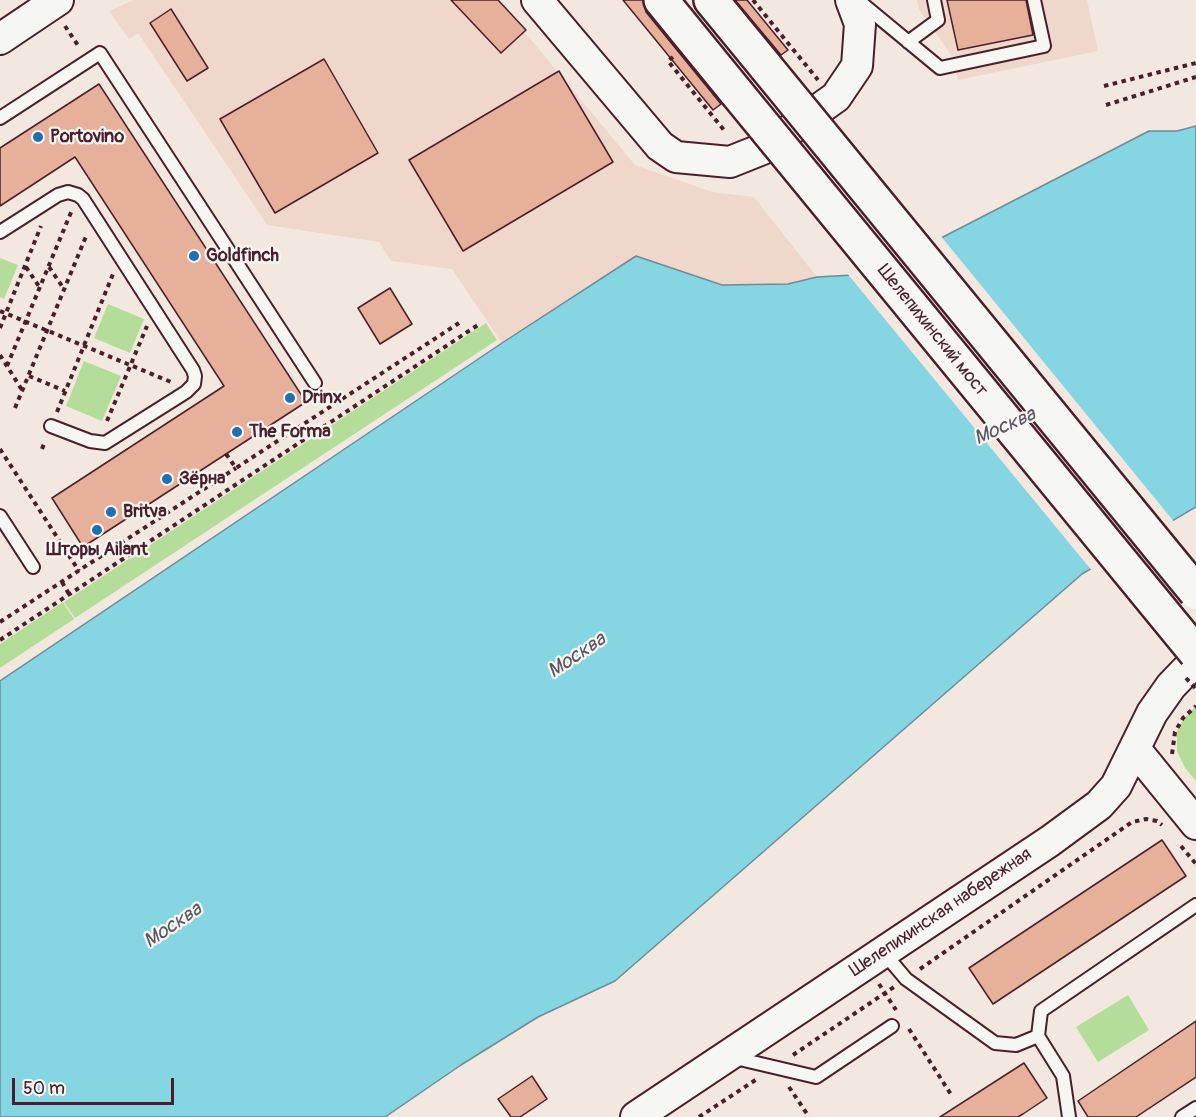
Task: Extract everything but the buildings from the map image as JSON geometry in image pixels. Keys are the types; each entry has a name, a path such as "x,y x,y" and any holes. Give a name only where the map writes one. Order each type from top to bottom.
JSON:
{"main road":[{"name":"Шелепихинский мост","path":"661,0 1196,653"},
{"path":"711,0 1196,592"}],"street":[{"path":"537,0 660,146 676,157 730,162 765,148 836,97 857,66 860,24 851,0"},
{"path":"0,39 55,2"},
{"name":"Шелепихинская набережная","path":"636,1117 1050,841 1099,805 1116,786 1152,713 1171,686 1196,660"},
{"path":"1135,749 1186,832"}],"lane":[{"path":"858,0 940,68 1044,46 1034,0"},
{"path":"908,42 938,20 934,0"},
{"path":"0,118 100,53 315,383"},
{"path":"0,232 53,198 68,192 78,195 154,308 195,376 194,384 189,389 111,441 98,444 51,426"},
{"path":"0,516 33,567"},
{"path":"1067,1116 1063,1076 1038,1036 1041,1011 1196,905"},
{"path":"883,952 906,979 996,1043 1016,1045 1038,1036"},
{"path":"727,1056 816,1077 898,1024"},
{"path":"1182,1117 1196,1108"}],"path":[{"path":"753,0 819,81"},
{"path":"55,2 88,61"},
{"path":"676,55 668,61 724,130"},
{"path":"1104,86 1196,63"},
{"path":"1106,105 1196,77"},
{"path":"7,366 78,195"},
{"path":"0,327 53,198"},
{"path":"15,408 94,216"},
{"path":"42,449 120,257"},
{"path":"25,266 40,288"},
{"path":"48,266 64,289"},
{"path":"98,444 154,308"},
{"path":"0,311 189,389"},
{"path":"0,622 459,323"},
{"path":"0,640 481,323"},
{"path":"0,355 23,390"},
{"path":"29,376 65,391"},
{"path":"0,449 79,570"},
{"path":"226,454 236,468"},
{"path":"62,582 69,594"},
{"path":"1175,761 1171,752 1175,732 1183,718 1196,706"},
{"path":"699,1117 906,979 1132,822 1146,819 1157,821 1164,827"},
{"path":"1186,832 1196,864"},
{"path":"885,993 897,1012"},
{"path":"898,1024 952,1096"},
{"path":"776,1067 809,1117"}],"shaded area":[{"path":"134,0 498,0 635,165 712,192 754,197 817,277 788,284 722,285 636,256 502,343 452,269 391,261 379,242 267,225 138,33 129,39 109,11"},
{"path":"917,0 1087,0 1098,51 958,80 953,58 919,9"}],"green space":[{"path":"0,258 18,265 4,299 0,297"},
{"path":"108,304 144,319 130,353 94,338"},
{"path":"486,323 497,340 75,618 64,602"},
{"path":"84,361 121,376 102,421 66,406"},
{"path":"63,602 74,619 0,668 0,644"},
{"path":"1195,707 1196,781 1185,768 1177,751 1177,732 1183,720"},
{"path":"1128,995 1149,1030 1098,1062 1076,1027"}],"water":[{"name":"Москва","path":"1196,126 1196,507 1082,574 615,981 538,1017 461,1065 385,1117 0,1117 0,681 502,343 636,256 722,285 788,284 817,277 871,274 1149,131 1177,131"}],"pier":[{"path":"940,235 1175,523 1093,572 846,272 870,271"}],"place":[{"name":"Portovino","path":"38,137"},
{"name":"Goldfinch","path":"194,256"},
{"name":"Drinx","path":"290,398"},
{"name":"The Forma","path":"237,432"},
{"name":"Зёрна","path":"167,479"},
{"name":"Britva","path":"111,512"},
{"name":"Шторы Ailant","path":"97,530"}]}
